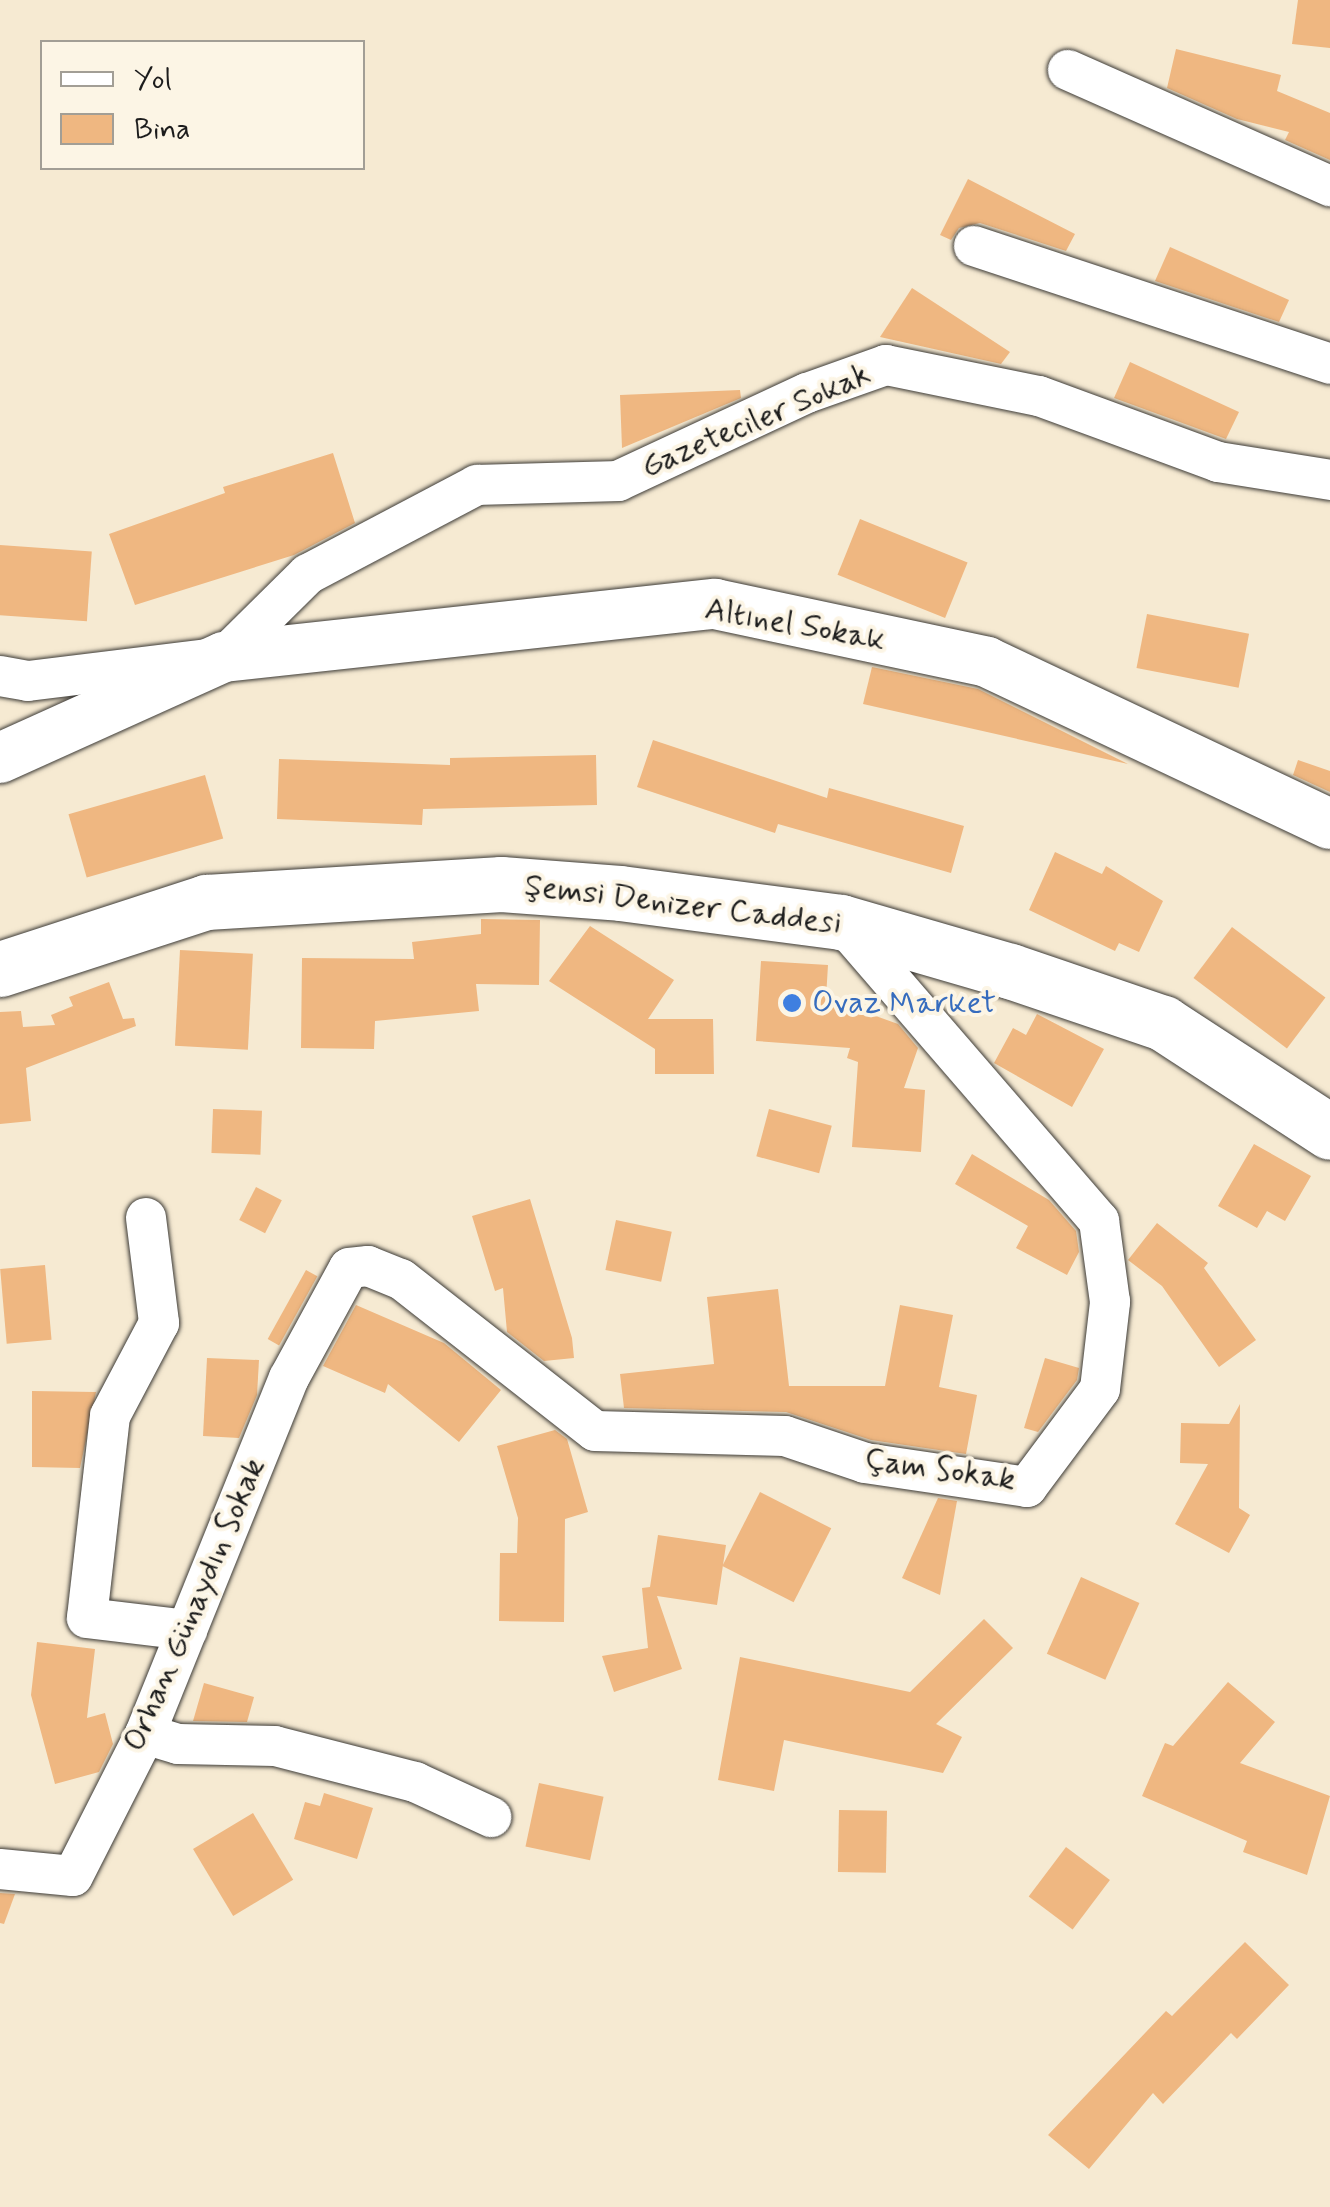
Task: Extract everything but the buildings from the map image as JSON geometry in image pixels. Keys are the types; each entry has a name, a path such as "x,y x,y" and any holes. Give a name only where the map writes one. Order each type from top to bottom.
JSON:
{"main road":[{"name":"Şemsi Denizer Caddesi","path":"0,969 206,902 501,884 841,922 1163,1023 1330,1132"}],"street":[{"path":"1068,70 1330,186"},
{"path":"974,246 1330,364"},
{"name":"Gazeteciler Sokak","path":"224,657 308,574 477,485 618,481 807,394 886,365 1040,396 1218,462 1330,480"},
{"name":"Altınel Sokak","path":"0,758 224,657 715,604 986,662 1330,824"},
{"path":"0,676 28,681 224,657"},
{"name":"Çam Sokak","path":"348,1268 368,1266 400,1279 595,1431 784,1436 864,1463 1026,1487 1100,1388 1110,1302 1099,1221 841,922"},
{"path":"146,1218 159,1323 110,1416 87,1618 187,1630"},
{"name":"Orhan Günaydın Sokak","path":"0,1869 73,1876 145,1734 289,1378 348,1268"},
{"path":"145,1734 178,1744 275,1746 415,1782 491,1817"}],"place":[{"name":"Ovaz Market","path":"792,1003"}]}
